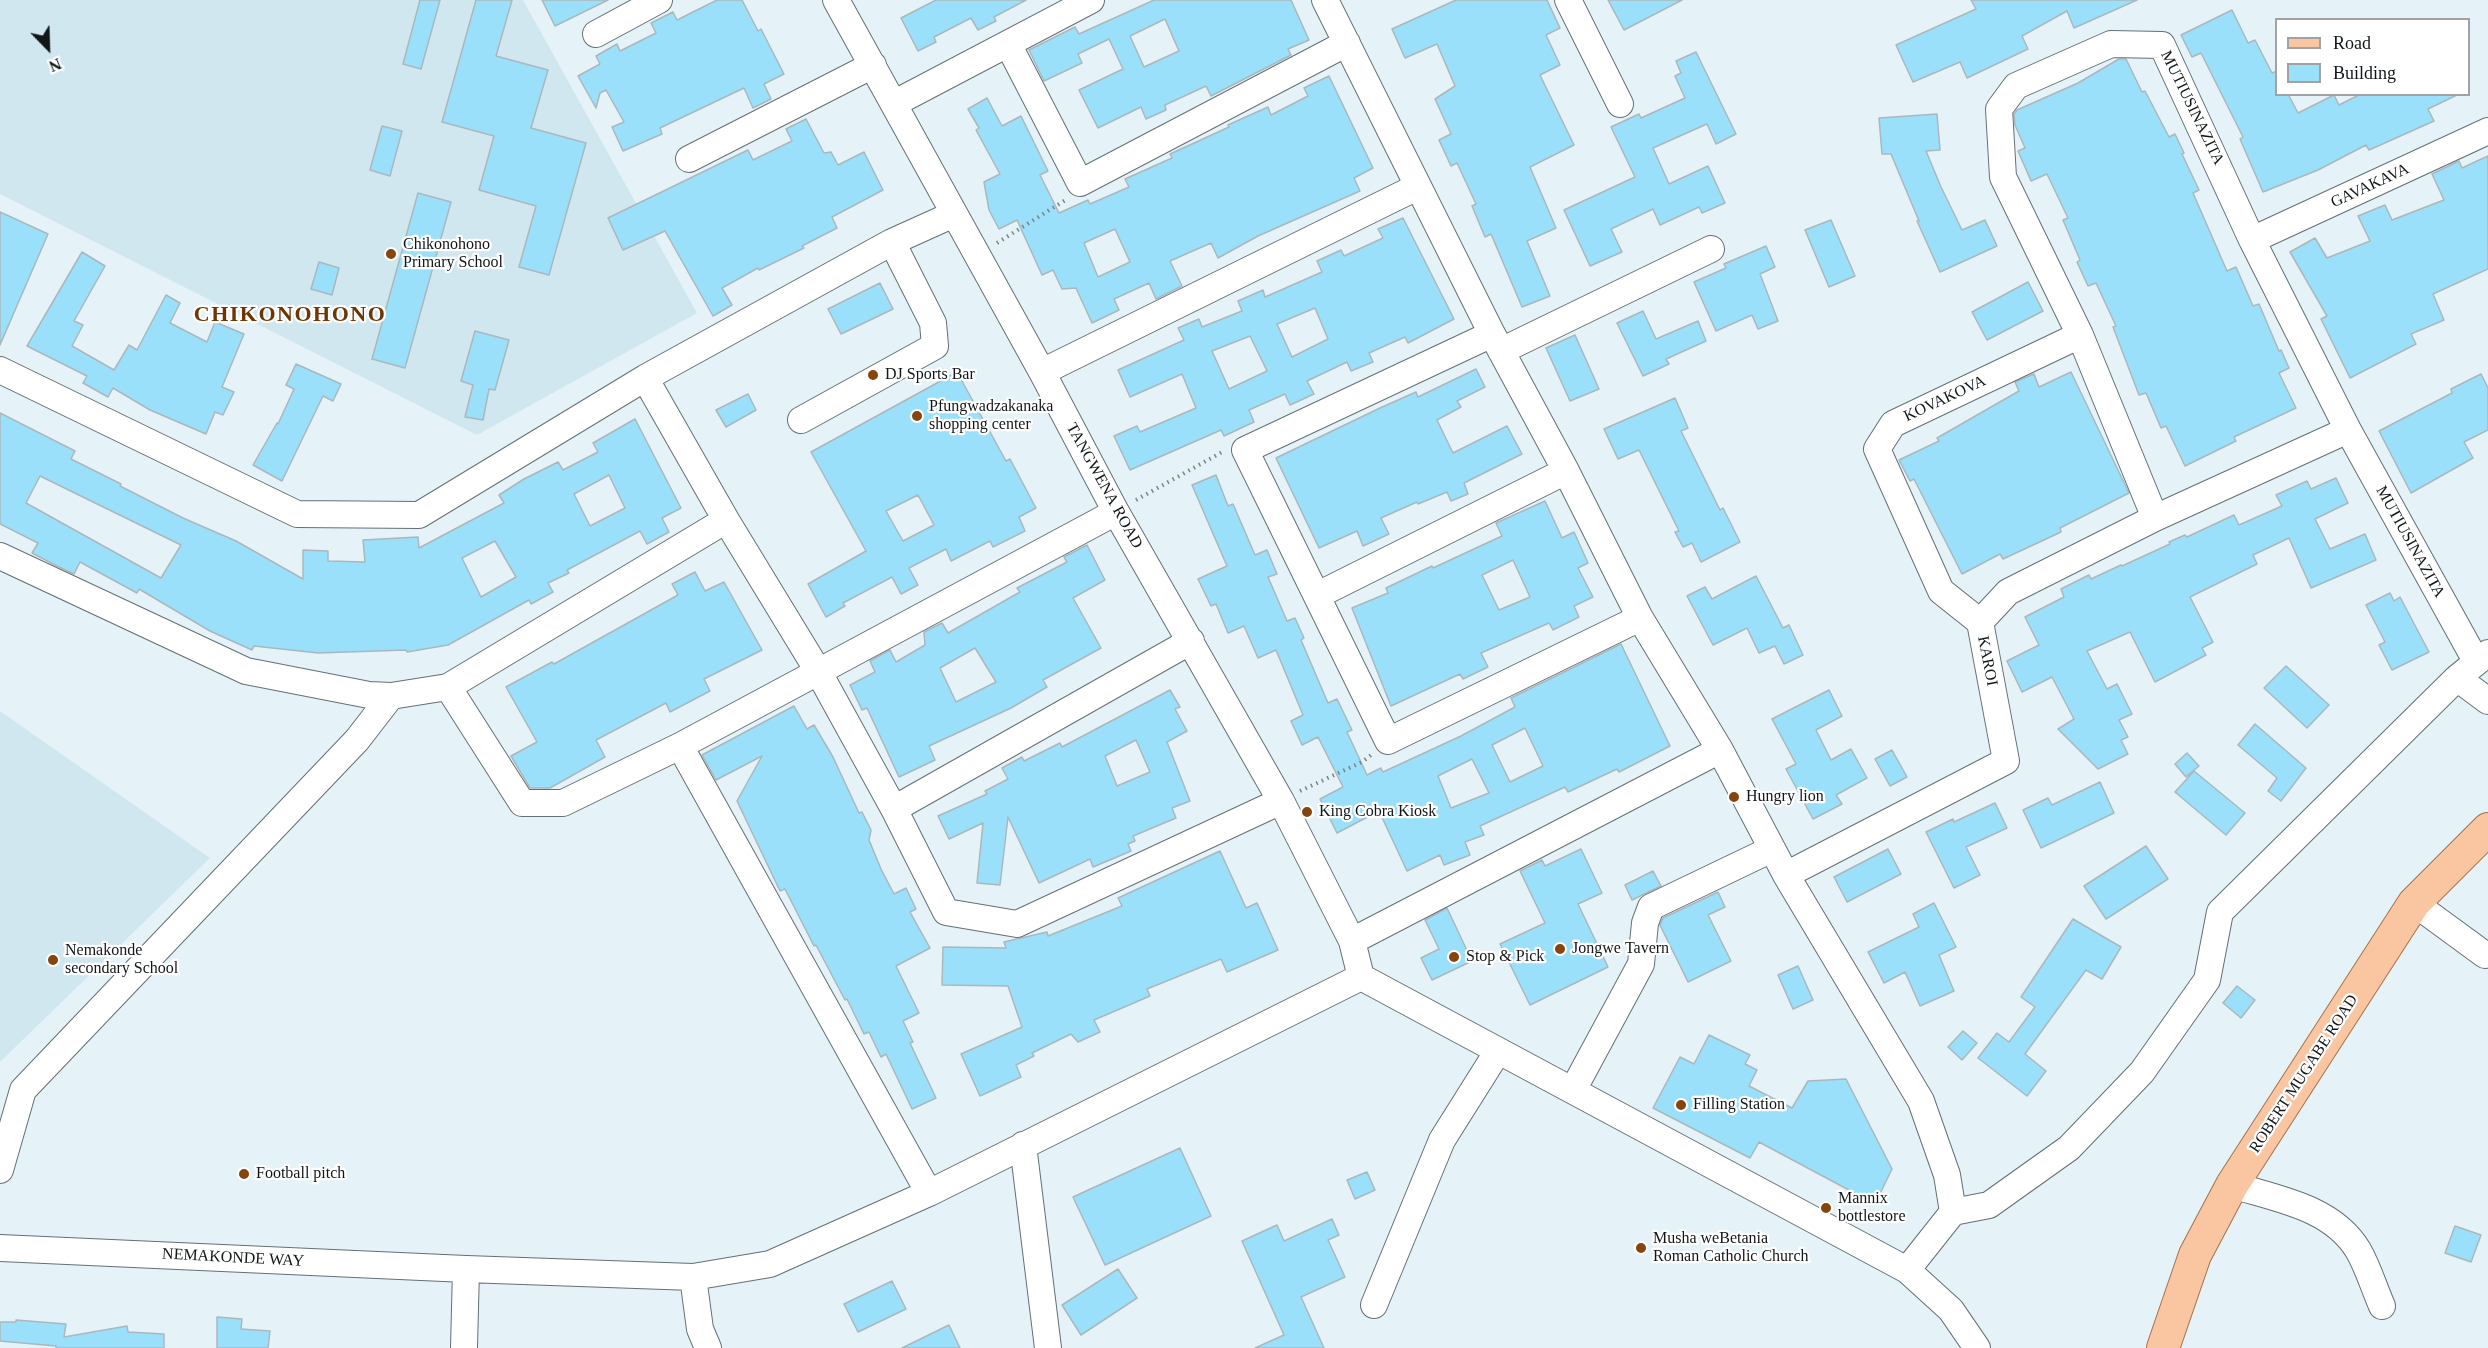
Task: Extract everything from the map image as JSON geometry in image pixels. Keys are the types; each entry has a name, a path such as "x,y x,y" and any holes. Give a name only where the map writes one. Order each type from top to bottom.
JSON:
{"main road":[{"name":"ROBERT MUGABE ROAD","path":"2163,1348 2195,1255 2232,1185 2414,903 2488,829"}],"street":[{"path":"596,34 659,0"},
{"name":"TANGWENA ROAD","path":"836,0 1042,372 1116,512 1281,801 1352,941 1361,977"},
{"path":"894,103 1091,0"},
{"path":"1325,0 1496,343 1566,471 1640,618 1720,750 1786,875 1921,1101 1947,1175 1953,1212"},
{"path":"1568,0 1620,104"},
{"path":"1008,44 1080,183 1347,44"},
{"name":"MUTIUSINAZITA","path":"2155,518 2080,335 2003,177 1999,109 2016,86 2111,44 2162,45 2252,240 2348,430 2474,664"},
{"path":"689,159 873,65"},
{"name":"GAVAKAVA","path":"2252,240 2488,131"},
{"path":"1042,372 1417,188"},
{"path":"0,370 297,514 419,515 645,378 892,242 954,214"},
{"path":"801,420 935,346 933,323 892,242"},
{"path":"1640,618 1388,741 1245,450 1711,249"},
{"name":"KOVAKOVA","path":"1980,622 1941,591 1877,449 1893,424 2080,335"},
{"path":"645,378 726,520 818,671 894,809 946,912 1017,924 1281,801"},
{"name":"KAROI","path":"1786,875 2006,761 1980,622 2008,592 2155,518 2348,430"},
{"path":"1317,595 1566,471"},
{"path":"448,687 522,803 563,803 680,746 1116,512"},
{"path":"0,556 246,671 369,695 391,696 448,687 726,520"},
{"path":"894,809 1191,641"},
{"path":"1907,1269 1953,1212 1989,1205 2069,1148 2142,1072 2207,980 2220,912 2474,664 2488,701"},
{"path":"0,1170 23,1090 357,740 391,696"},
{"path":"680,746 929,1193"},
{"path":"1352,941 1720,750"},
{"path":"1573,1090 1641,964 1646,923 1651,907 1772,849"},
{"path":"2414,903 2487,955"},
{"path":"1361,977 1907,1269 1951,1310 1977,1348"},
{"name":"NEMAKONDE WAY","path":"0,1248 693,1277 770,1264 929,1193 1361,977"},
{"path":"1374,1305 1442,1140 1498,1051"},
{"path":"1023,1145 1048,1348"},
{"path":"2232,1185 2312,1210 2340,1227 2358,1251 2382,1306"},
{"path":"464,1348 466,1269"},
{"path":"693,1277 700,1329 708,1348"}],"path":[{"path":"977,256 1075,194 1080,183"},
{"path":"1116,512 1221,451 1245,450"},
{"path":"1281,801 1362,762 1388,741"}],"shaded area":[{"name":"Chikonohono Primary School","path":"0,0 523,0 697,313 477,435 0,194"},
{"name":"Nemakonde secondary School","path":"0,711 210,858 0,1062"}],"building":[{"path":"420,0 440,0 421,69 403,64"},
{"path":"476,0 512,0 496,56 548,70 531,128 586,143 549,275 519,267 536,206 479,190 494,136 442,122"},
{"path":"542,0 608,0 555,26"},
{"path":"717,0 742,0 758,31 761,29 784,74 764,84 771,99 753,108 744,88 660,128 662,134 623,151 612,127 624,122 606,90 600,93 596,108 578,76 600,64 596,56 617,44 620,51 656,33 651,23 673,12 677,20"},
{"path":"936,0 1026,0 994,17 996,21 978,30 971,18 934,37 936,42 918,51 901,18"},
{"path":"1154,0 1291,0 1309,40 1288,49 1291,55 1211,96 1206,86 1165,105 1166,110 1146,119 1141,107 1098,128 1079,90 1123,69 1109,39 1078,54 1082,63 1044,81 1029,50 1075,27 1079,34","holes":["1165,19 1179,51 1144,67 1130,36"]},
{"path":"1456,0 1547,0 1560,28 1546,35 1560,65 1540,75 1574,145 1530,167 1556,228 1527,241 1550,296 1522,307 1491,234 1485,237 1472,206 1476,204 1457,163 1451,166 1439,140 1451,134 1435,99 1455,86 1437,44 1405,58 1392,29"},
{"path":"1608,0 1682,0 1624,30"},
{"path":"1971,0 2137,0 2074,28 2067,11 2022,36 2028,49 1967,78 1960,62 1913,82 1896,45 1976,9"},
{"path":"2232,10 2248,43 2255,40 2272,73 2275,72 2275,96 2289,96 2298,113 2332,96 2334,96 2339,105 2357,96 2455,96 2428,109 2434,121 2369,150 2366,145 2318,170 2263,192 2240,139 2243,137 2201,53 2192,57 2181,35"},
{"path":"1696,52 1736,134 1716,144 1707,124 1653,148 1669,184 1708,166 1725,203 1702,213 1699,207 1660,225 1653,209 1611,229 1622,252 1590,266 1564,210 1635,177 1611,127 1639,114 1641,118 1685,98 1675,76 1681,73 1676,61"},
{"path":"2119,59 2126,59 2142,92 2145,91 2169,137 2175,134 2199,190 2193,193 2227,271 2236,267 2253,306 2259,304 2279,351 2281,350 2289,368 2279,373 2296,408 2234,437 2236,441 2185,466 2166,426 2161,428 2146,393 2139,395 2113,327 2116,326 2096,283 2088,286 2077,262 2080,260 2063,220 2068,218 2047,174 2031,181 2018,151 2025,148 2015,125 2014,114 2017,110 2078,83"},
{"path":"1329,76 1373,168 1354,178 1360,191 1258,236 1218,258 1211,243 1170,261 1182,286 1156,299 1149,283 1114,299 1119,310 1092,323 1076,288 1062,289 1053,270 1042,275 1017,220 999,229 989,210 984,182 1000,174 976,130 979,128 968,109 987,98 1002,126 1021,116 1048,171 1040,175 1059,213 1088,200 1090,204 1129,187 1125,179 1172,158 1170,154 1229,127 1228,125 1268,107 1271,115 1308,96 1304,88","holes":["1115,229 1130,262 1098,277 1084,243"]},
{"path":"1937,114 1940,150 1926,151 1941,187 1962,230 1985,220 1997,246 1940,272 1891,154 1882,154 1879,118"},
{"path":"806,119 824,153 831,152 838,165 864,152 883,190 832,217 837,228 802,246 804,248 759,270 758,268 722,288 732,305 713,316 665,231 623,250 608,218 748,150 753,160 792,141 786,129"},
{"path":"382,126 402,131 390,176 370,170"},
{"path":"2488,156 2488,269 2433,294 2444,320 2411,334 2416,344 2350,378 2321,319 2327,316 2290,252 2315,238 2327,258 2370,241 2358,216 2385,205 2392,220 2444,200 2432,174 2459,161 2462,168"},
{"path":"418,193 451,202 405,368 372,359"},
{"path":"0,212 48,234 0,345"},
{"path":"1403,218 1454,319 1408,343 1405,337 1369,353 1373,362 1351,371 1347,362 1307,381 1314,394 1290,405 1285,394 1249,410 1254,422 1224,436 1221,430 1130,470 1114,436 1137,426 1140,432 1196,408 1182,374 1130,397 1118,370 1184,340 1178,328 1199,319 1202,327 1242,311 1238,301 1263,290 1265,297 1322,272 1317,261 1341,250 1344,256 1383,238 1378,229","holes":["1315,308 1328,339 1292,357 1277,324","1250,336 1267,371 1229,389 1212,351"]},
{"path":"1831,220 1855,276 1829,287 1805,230"},
{"path":"1766,246 1775,267 1760,274 1778,321 1758,329 1752,315 1716,331 1694,282 1726,268 1724,264"},
{"path":"82,252 105,266 74,321 83,325 72,346 114,370 129,345 137,350 166,295 180,303 170,323 207,342 215,322 244,334 222,387 234,392 223,415 215,412 206,434 150,410 113,388 108,397 83,383 87,376 27,346"},
{"path":"319,262 339,268 332,295 311,289"},
{"path":"2028,282 2043,311 1987,340 1972,312"},
{"path":"880,283 893,309 841,334 828,309"},
{"path":"1643,311 1656,339 1698,321 1706,341 1666,359 1669,364 1643,376 1617,323"},
{"path":"475,331 509,340 495,390 489,389 483,420 465,417 473,385 461,381"},
{"path":"1575,335 1599,389 1570,401 1546,348"},
{"path":"296,364 341,384 333,401 323,396 282,481 253,465 278,424 294,389 286,385"},
{"path":"1476,369 1485,387 1457,401 1461,407 1437,420 1453,453 1507,426 1522,454 1464,483 1468,494 1451,501 1447,492 1381,518 1389,534 1363,546 1357,531 1319,548 1276,458 1380,408 1416,392 1418,397"},
{"path":"957,372 1006,461 1010,459 1036,508 1019,517 1025,531 993,547 990,541 951,561 946,549 909,568 918,585 901,594 892,577 843,603 845,606 826,617 808,584 866,551 811,452","holes":["918,495 934,525 903,541 886,511"]},
{"path":"2071,372 2129,493 2060,528 2061,532 2003,559 2000,554 1962,574 1914,479 1910,481 1899,460 1939,441 1937,438 2019,391 2015,382 2034,374 2039,387"},
{"path":"2481,374 2488,388 2488,430 2464,442 2473,458 2411,493 2379,431 2452,393 2451,389"},
{"path":"748,394 756,410 726,427 716,410"},
{"path":"1675,398 1688,428 1681,431 1720,510 1723,508 1740,542 1701,562 1692,543 1683,547 1675,532 1679,531 1639,450 1618,459 1604,429"},
{"path":"0,413 75,451 71,459 121,484 120,486 183,518 236,541 303,579 303,550 328,551 328,561 365,562 363,540 418,537 419,548 504,503 499,495 524,479 558,462 563,470 598,452 593,443 635,419 681,508 662,518 669,532 647,544 640,531 567,570 569,573 548,583 553,592 531,604 529,600 448,645 407,652 406,650 318,653 254,646 252,650 210,631 139,589 137,593 80,562 74,574 55,565 32,553 38,543 0,524","holes":["609,475 625,508 590,526 574,494","40,476 181,545 161,578 26,503","495,541 516,577 481,597 462,558"]},
{"path":"1216,475 1228,506 1233,504 1255,555 1267,550 1277,574 1268,577 1287,621 1295,618 1304,638 1301,640 1328,703 1337,699 1352,730 1347,732 1367,775 1381,768 1383,772 1461,736 1515,707 1511,698 1621,644 1670,746 1619,772 1617,769 1568,792 1565,787 1480,826 1484,835 1465,842 1470,855 1444,865 1440,855 1407,871 1379,811 1337,833 1320,799 1343,787 1318,737 1302,745 1291,721 1303,715 1276,650 1258,658 1244,626 1228,633 1216,604 1211,606 1198,579 1227,566 1192,485","holes":["1525,728 1543,766 1510,782 1492,745","1472,759 1489,793 1451,808 1438,776"]},
{"path":"2336,478 2348,503 2315,519 2330,549 2365,534 2376,560 2311,588 2289,538 2253,555 2257,564 2190,597 2213,642 2202,648 2206,655 2155,682 2130,632 2087,651 2107,689 2117,684 2132,714 2119,720 2128,737 2121,740 2128,754 2098,769 2058,729 2074,719 2052,677 2022,692 2007,661 2039,645 2025,617 2064,597 2061,589 2089,575 2091,579 2122,566 2170,544 2169,542 2185,535 2187,537 2234,515 2239,525 2282,506 2276,495 2307,481 2311,489"},
{"path":"1545,501 1562,538 1574,532 1588,563 1578,568 1593,597 1574,606 1579,617 1553,630 1549,623 1481,653 1488,667 1463,679 1460,674 1391,706 1352,608 1388,593 1386,588 1502,536 1496,523","holes":["1513,560 1530,597 1499,610 1482,575"]},
{"path":"1087,545 1105,580 1073,598 1101,648 1043,680 1047,687 1011,708 929,746 935,760 899,777 867,708 862,710 850,685 875,672 870,661 890,650 896,662 925,645 924,632 942,623 948,633 1020,592 1017,588 1067,562 1064,557","holes":["975,648 996,682 956,702 940,668"]},
{"path":"695,572 705,591 724,582 762,650 704,679 710,691 670,712 666,703 596,740 605,757 550,788 530,788 511,756 537,742 506,687 552,662 554,664 678,595 672,584"},
{"path":"1756,576 1783,628 1789,625 1803,655 1784,664 1775,646 1759,653 1747,628 1713,645 1687,596 1705,587 1712,599"},
{"path":"2390,593 2394,601 2400,597 2429,652 2392,670 2379,645 2385,642 2366,605"},
{"path":"2286,666 2329,705 2307,728 2264,688"},
{"path":"1170,690 1180,707 1175,709 1187,731 1167,742 1190,801 1172,808 1176,818 1133,836 1135,841 1128,844 1131,851 1093,867 1090,859 1039,883 1008,817 1000,885 977,883 983,823 949,839 938,816 987,794 985,791 1008,779 1002,768 1022,757 1024,761 1060,743 1062,747","holes":["1136,740 1150,772 1117,786 1105,756"]},
{"path":"1829,690 1842,716 1816,730 1831,760 1851,749 1867,778 1836,795 1842,804 1813,819 1786,769 1796,764 1772,719"},
{"path":"794,706 807,729 814,725 833,757 859,813 862,812 871,830 869,840 881,869 894,894 906,888 916,909 910,912 930,948 896,966 919,1013 903,1021 913,1042 910,1043 936,1098 912,1109 886,1054 881,1057 869,1032 864,1034 847,999 845,1000 816,945 814,946 785,889 780,891 737,801 762,756 716,780 702,755"},
{"path":"2255,724 2306,768 2281,801 2268,791 2277,778 2238,745"},
{"path":"1892,750 1907,777 1890,786 1875,759"},
{"path":"2187,753 2199,766 2186,777 2175,764"},
{"path":"2194,771 2245,813 2226,835 2175,792"},
{"path":"2100,782 2114,813 2041,848 2023,810 2048,798 2052,805"},
{"path":"1995,803 2007,828 1966,847 1980,875 1954,888 1926,832"},
{"path":"2146,846 2168,879 2106,919 2084,886"},
{"path":"1581,849 1602,893 1578,904 1608,967 1530,1005 1500,944 1545,923 1520,871 1542,860 1545,866"},
{"path":"1888,849 1901,874 1847,902 1834,877"},
{"path":"1220,851 1246,908 1257,903 1278,950 1227,972 1221,959 1147,989 1150,996 1094,1020 1100,1032 1078,1042 1071,1034 1032,1053 1034,1056 1016,1065 1021,1077 980,1096 961,1054 1022,1027 1008,986 942,985 943,947 1006,948 1004,942 1047,932 1048,936 1122,906 1118,898"},
{"path":"1653,871 1661,886 1632,900 1625,885"},
{"path":"1718,892 1725,907 1708,915 1731,961 1688,982 1660,925 1663,918"},
{"path":"1934,903 1956,947 1939,955 1954,991 1920,1006 1905,972 1884,983 1868,952 1919,927 1913,914"},
{"path":"1447,908 1472,961 1432,980 1421,958 1439,949 1425,920"},
{"path":"2073,919 2121,947 2102,979 2086,970 2025,1054 2046,1071 2027,1096 1978,1058 1997,1033 2009,1042 2035,1007 2021,997"},
{"path":"1798,966 1813,1000 1793,1009 1778,975"},
{"path":"2237,986 2255,1000 2241,1018 2223,1003"},
{"path":"1963,1031 1977,1043 1962,1060 1948,1047"},
{"path":"1709,1035 1750,1055 1745,1064 1757,1070 1749,1086 1792,1108 1808,1081 1846,1079 1892,1169 1875,1204 1759,1142 1750,1158 1653,1108 1680,1057 1694,1064"},
{"path":"1180,1148 1211,1216 1105,1265 1073,1197"},
{"path":"1367,1172 1375,1190 1355,1199 1347,1180"},
{"path":"1332,1219 1339,1235 1328,1240 1345,1277 1301,1297 1324,1348 1255,1348 1284,1335 1242,1241 1277,1225 1284,1241"},
{"path":"2455,1226 2481,1235 2471,1262 2445,1253"},
{"path":"1118,1269 1137,1298 1081,1335 1062,1305"},
{"path":"892,1281 906,1309 858,1332 844,1304"},
{"path":"217,1317 242,1319 241,1329 270,1331 268,1348 217,1348"},
{"path":"16,1320 66,1324 64,1337 127,1326 128,1332 164,1334 164,1348 56,1348 56,1346 0,1341 0,1322 16,1322"},
{"path":"949,1325 960,1348 902,1348"}],"place":[{"name":"Chikonohono Primary School","path":"391,254"},
{"name":"DJ Sports Bar","path":"873,375"},
{"name":"Pfungwadzakanaka shopping center","path":"917,416"},
{"name":"Hungry lion","path":"1734,797"},
{"name":"King Cobra Kiosk","path":"1307,812"},
{"name":"Jongwe Tavern","path":"1560,949"},
{"name":"Stop & Pick","path":"1454,957"},
{"name":"Nemakonde secondary School","path":"53,960"},
{"name":"Filling Station","path":"1681,1105"},
{"name":"Football pitch","path":"244,1174"},
{"name":"Mannix bottlestore","path":"1826,1208"},
{"name":"Musha weBetania Roman Catholic Church","path":"1641,1248"}],"district":[{"name":"CHIKONOHONO","path":"290,315"}]}
